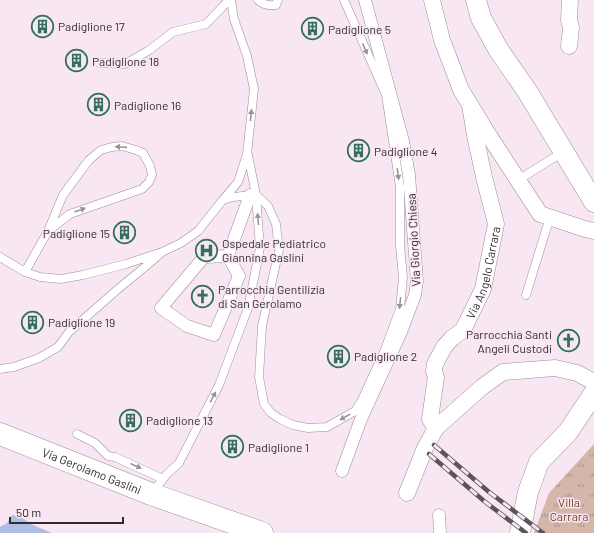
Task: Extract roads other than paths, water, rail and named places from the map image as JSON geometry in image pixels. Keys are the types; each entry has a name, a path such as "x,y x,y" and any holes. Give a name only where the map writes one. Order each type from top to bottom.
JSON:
{"main road":[{"name":"Via Gerolamo Gaslini","path":"0,434 32,447 104,465 157,486 262,533"}],"street":[{"name":"Via Giorgio Chiesa","path":"342,471 361,420 401,332 415,295 417,281 409,175 403,141 365,0"},
{"name":"Via Angelo Carrara","path":"432,0 442,40 461,90 540,214 594,231"},
{"path":"569,46 571,28 569,20 570,0"},
{"path":"480,2 481,18 498,50 527,91 594,202"},
{"name":"Via Angelo Carrara","path":"436,428 430,419 436,377 434,371 435,364 444,347 452,338 463,330 483,289 496,224 484,177 470,105"},
{"path":"228,256 253,195"},
{"path":"228,256 239,276 214,335 187,326 161,308 204,257 228,256"},
{"path":"407,493 425,448 436,428 482,387 502,372 555,368 577,373 594,382"},
{"path":"520,533 528,492 539,462 568,432 594,393"},
{"path":"439,515 440,533"}],"lane":[{"path":"100,63 126,64 148,51 173,32 206,24 230,0"},
{"path":"157,486 179,463 220,385 248,308 260,248 248,154 254,90 247,56 234,19 230,0"},
{"path":"258,0 269,6 276,5 278,0"},
{"path":"222,201 234,197 253,195 268,206 276,224 279,250 262,326 259,377 264,404 275,416 293,425 308,428 327,427 355,411 361,402 384,352 400,309 403,277 400,246 400,187 386,95 344,0"},
{"path":"25,272 48,231 63,195 88,160 101,150 112,146 122,146 143,153 150,166 152,175 149,182 142,189 70,214 48,231"},
{"path":"518,180 564,151"},
{"path":"0,257 25,272 40,277 60,279 84,275 126,264 162,252 181,243 198,231 238,182 248,154"},
{"path":"526,295 550,217"},
{"path":"0,369 14,367 39,358 58,347 69,332 162,252"},
{"name":"Via Gerolamo Gaslini","path":"77,434 95,443 104,465"}],"water":[{"path":"12,515 19,516 33,525 52,533 0,533 0,527 7,523"}],"railway":[{"path":"434,445 489,492 543,533"},
{"path":"429,454 484,501 526,533"}],"place":[{"name":"Padiglione 17","path":"43,26"},
{"name":"Padiglione 5","path":"312,29"},
{"name":"Padiglione 18","path":"76,61"},
{"name":"Padiglione 16","path":"99,105"},
{"name":"Padiglione 4","path":"358,151"},
{"name":"Padiglione 15","path":"125,233"},
{"name":"Ospedale Pediatrico Giannina Gaslini","path":"206,250"},
{"name":"Parrocchia Gentilizia di San Gerolamo","path":"202,296"},
{"name":"Padiglione 19","path":"32,322"},
{"name":"Parrocchia Santi Angeli Custodi","path":"568,341"},
{"name":"Padiglione 2","path":"338,356"},
{"name":"Padiglione 13","path":"130,420"},
{"name":"Padiglione 1","path":"232,447"}],"park label":[{"name":"Villa Carrara","path":"569,509"}]}
